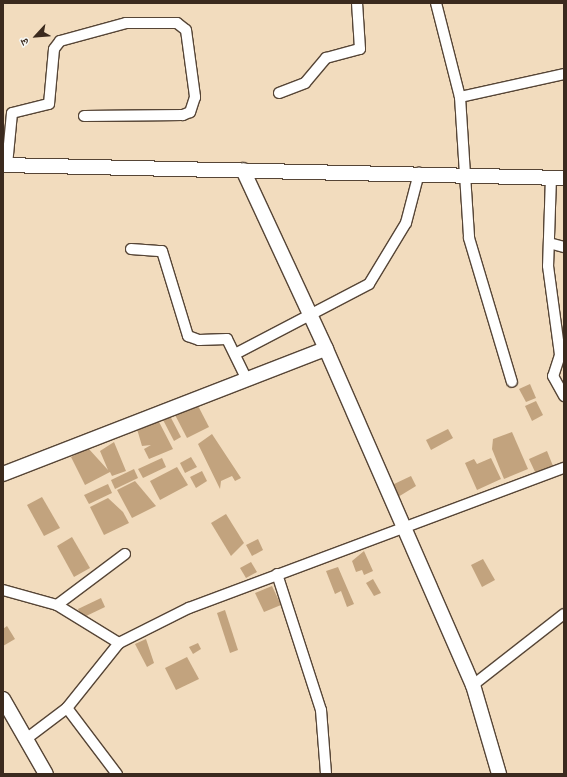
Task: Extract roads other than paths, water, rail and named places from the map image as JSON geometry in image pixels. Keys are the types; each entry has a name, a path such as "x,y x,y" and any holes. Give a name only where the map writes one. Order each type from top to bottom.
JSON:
{"street":[{"path":"279,92 305,83 326,58 360,49 357,3"},
{"path":"436,3 460,97 469,238 512,382"},
{"path":"84,116 183,115 190,112 195,98 186,30 177,23 126,23 60,41 54,49 49,104 12,113 5,165 465,174 558,178 549,243 548,266 562,353 553,376 564,396"},
{"path":"460,97 564,74"},
{"path":"243,170 326,348 473,685 499,774"},
{"path":"238,354 310,314 355,294 377,274 406,223 419,173"},
{"path":"549,243 564,247"},
{"path":"131,249 162,251 188,336 199,340 227,339 238,354 246,378"},
{"path":"3,474 326,348"},
{"path":"26,739 67,708 119,643 189,608 403,525 564,468"},
{"path":"56,605 125,554"},
{"path":"276,574 321,710 326,774"},
{"path":"3,590 56,605 119,643"},
{"path":"473,685 564,614"},
{"path":"3,699 46,774"},
{"path":"67,708 117,774"}]}
